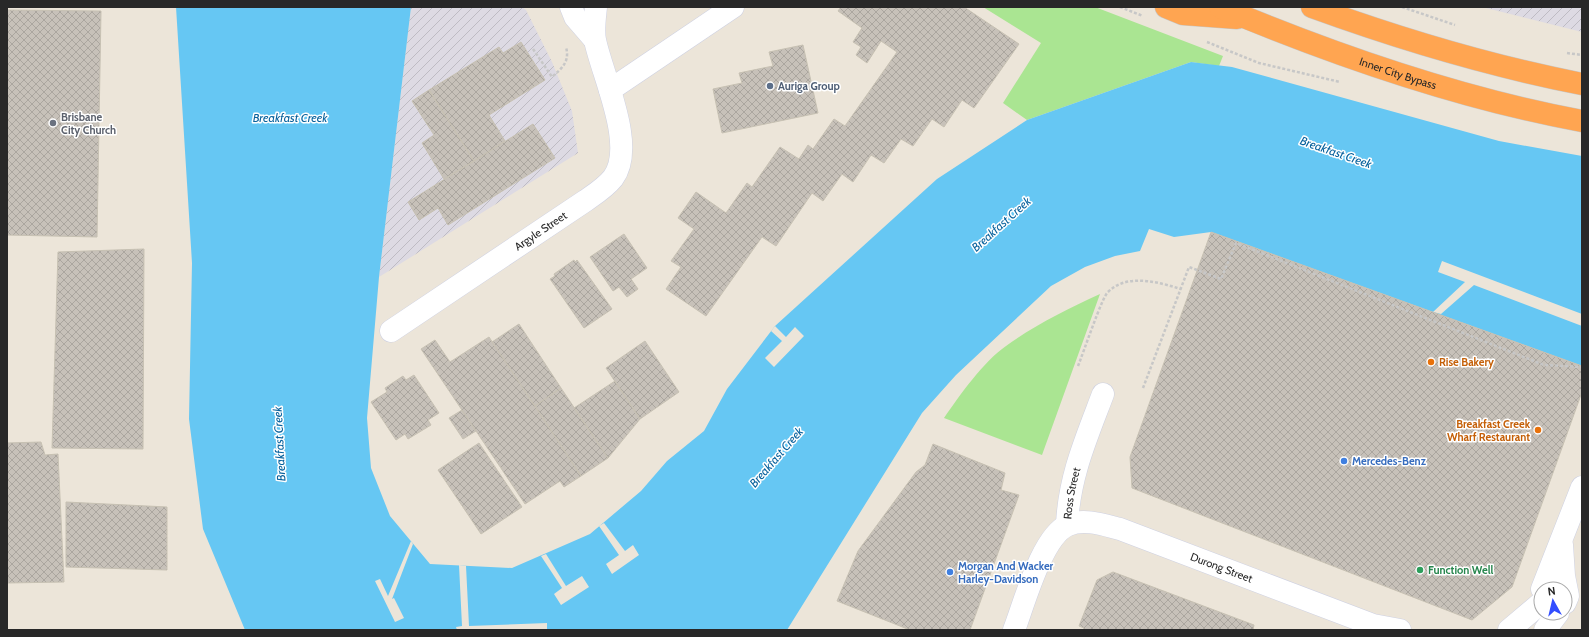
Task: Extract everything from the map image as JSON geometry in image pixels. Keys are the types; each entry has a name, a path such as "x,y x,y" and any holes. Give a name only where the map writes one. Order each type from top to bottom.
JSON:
{"highway":[{"path":"1166,7 1183,14 1247,18"},
{"name":"Inner City Bypass","path":"1220,7 1405,76 1450,90 1582,120"},
{"path":"1312,7 1429,47 1484,62 1582,84"}],"street":[{"name":"Argyle Street","path":"571,7 575,17 594,39"},
{"name":"Argyle Street","path":"391,331 603,189 614,177 620,163 622,147 610,90 594,39 596,7"},
{"path":"610,90 733,7"},
{"name":"Ross Street","path":"1014,630 1044,550 1055,534 1068,525 1068,500 1076,466 1103,394"},
{"path":"1545,581 1582,487"},
{"name":"Durong Street","path":"1068,525 1092,522 1120,529 1377,628 1400,630"},
{"path":"1562,540 1565,581"},
{"path":"1509,630 1533,610"},
{"path":"1544,630 1551,621"}],"path":[{"path":"1402,7 1454,25"},
{"path":"533,49 552,77 565,65 568,52 566,45"},
{"path":"1143,388 1189,267 1221,279 1236,243 1544,365 1582,367"},
{"path":"1078,366 1107,293 1120,283 1140,281 1162,283 1181,290"}],"shaded area":[{"path":"411,7 522,7 526,10 552,62 572,111 578,153 379,277"},
{"path":"1482,7 1582,7 1582,32"}],"green space":[{"path":"983,7 1095,7 1223,56 1219,66 1191,62 1027,120 1003,103 1041,43"},
{"path":"1100,294 1042,455 944,418 972,379 997,353 1017,338 1040,324"}],"water":[{"name":"Breakfast Creek","path":"176,7 411,7 379,277 367,418 371,468 390,516 430,564 512,568 590,534 641,491 667,461 704,431 727,389 775,326 937,179 1027,120 1191,62 1232,67 1499,141 1582,156 1582,366 1211,232 1174,237 1149,229 1140,251 1115,256 1085,267 1051,286 956,375 922,413 787,630 245,630 203,529 189,419 192,263"}],"pier":[{"path":"1442,261 1582,314 1582,326 1474,285 1441,314 1433,312 1465,282 1438,272"},
{"path":"775,326 786,337 795,327 804,336 774,367 765,358 782,341 771,331"},
{"path":"604,523 625,551 633,545 639,555 612,574 606,564 619,555 599,526"},
{"path":"411,541 413,544 392,599 394,598 404,618 395,622 375,581 380,579 388,596"},
{"path":"546,554 566,586 582,576 589,587 561,605 554,594 562,588 541,556"},
{"path":"459,565 466,566 469,626 547,623 547,630 457,630 456,627 462,626"}],"building":[{"path":"841,7 964,7 1019,44 974,108 962,100 944,127 932,119 913,146 901,139 884,163 871,155 853,182 842,174 823,201 812,193 776,246 762,237 706,316 666,289 681,267 671,261 694,229 678,218 696,192 726,213 747,183 752,187 780,147 799,159 808,145 813,149 834,119 845,126 897,52 881,41 867,63 856,55 861,47 853,42 862,28 838,11"},
{"name":"Brisbane City Church","path":"7,10 101,11 97,237 7,235"},
{"path":"521,42 545,80 489,115 505,141 474,161 429,90 499,47 503,53"},
{"name":"Auriga Group","path":"803,45 818,113 722,133 713,89 742,83 739,73 773,66 769,52"},
{"path":"429,90 474,161 444,179 422,143 434,135 412,101"},
{"path":"533,124 555,158 448,225 438,208 419,220 408,202"},
{"path":"1211,232 1582,366 1582,392 1512,587 1472,620 1132,488 1130,457"},
{"path":"624,234 647,268 631,279 638,289 627,297 619,287 613,291 590,257"},
{"path":"144,249 143,449 52,448 58,252"},
{"path":"574,260 575,262 577,260 612,309 584,328 550,279 555,276 554,274"},
{"path":"519,324 561,388 535,406 492,342"},
{"path":"489,337 581,476 564,487 560,481 525,504 421,349 435,340 450,362"},
{"path":"645,341 679,392 640,419 606,368"},
{"path":"414,375 439,413 428,420 431,425 408,439 405,434 396,440 371,402 387,392 385,388 403,376 406,380"},
{"path":"615,381 640,419 608,458 574,408"},
{"path":"561,388 608,458 581,476 535,406"},
{"path":"462,410 476,431 463,439 449,418"},
{"path":"41,442 45,455 58,454 64,582 7,583 7,443"},
{"path":"479,443 522,507 481,534 438,470"},
{"path":"933,444 1005,473 1001,490 1019,495 970,630 910,630 837,601 858,551 916,472 925,465"},
{"path":"66,502 167,507 167,570 66,567"},
{"path":"1113,572 1254,625 1253,630 1083,630 1084,628 1079,626 1097,580"}],"place":[{"name":"Auriga Group","path":"770,86"},
{"name":"Brisbane City Church","path":"53,123"},
{"name":"Rise Bakery","path":"1431,362"},
{"name":"Breakfast Creek Wharf Restaurant","path":"1538,430"},
{"name":"Mercedes-Benz","path":"1344,461"},
{"name":"Function Well","path":"1420,570"},
{"name":"Morgan And Wacker Harley-Davidson","path":"950,572"}]}
